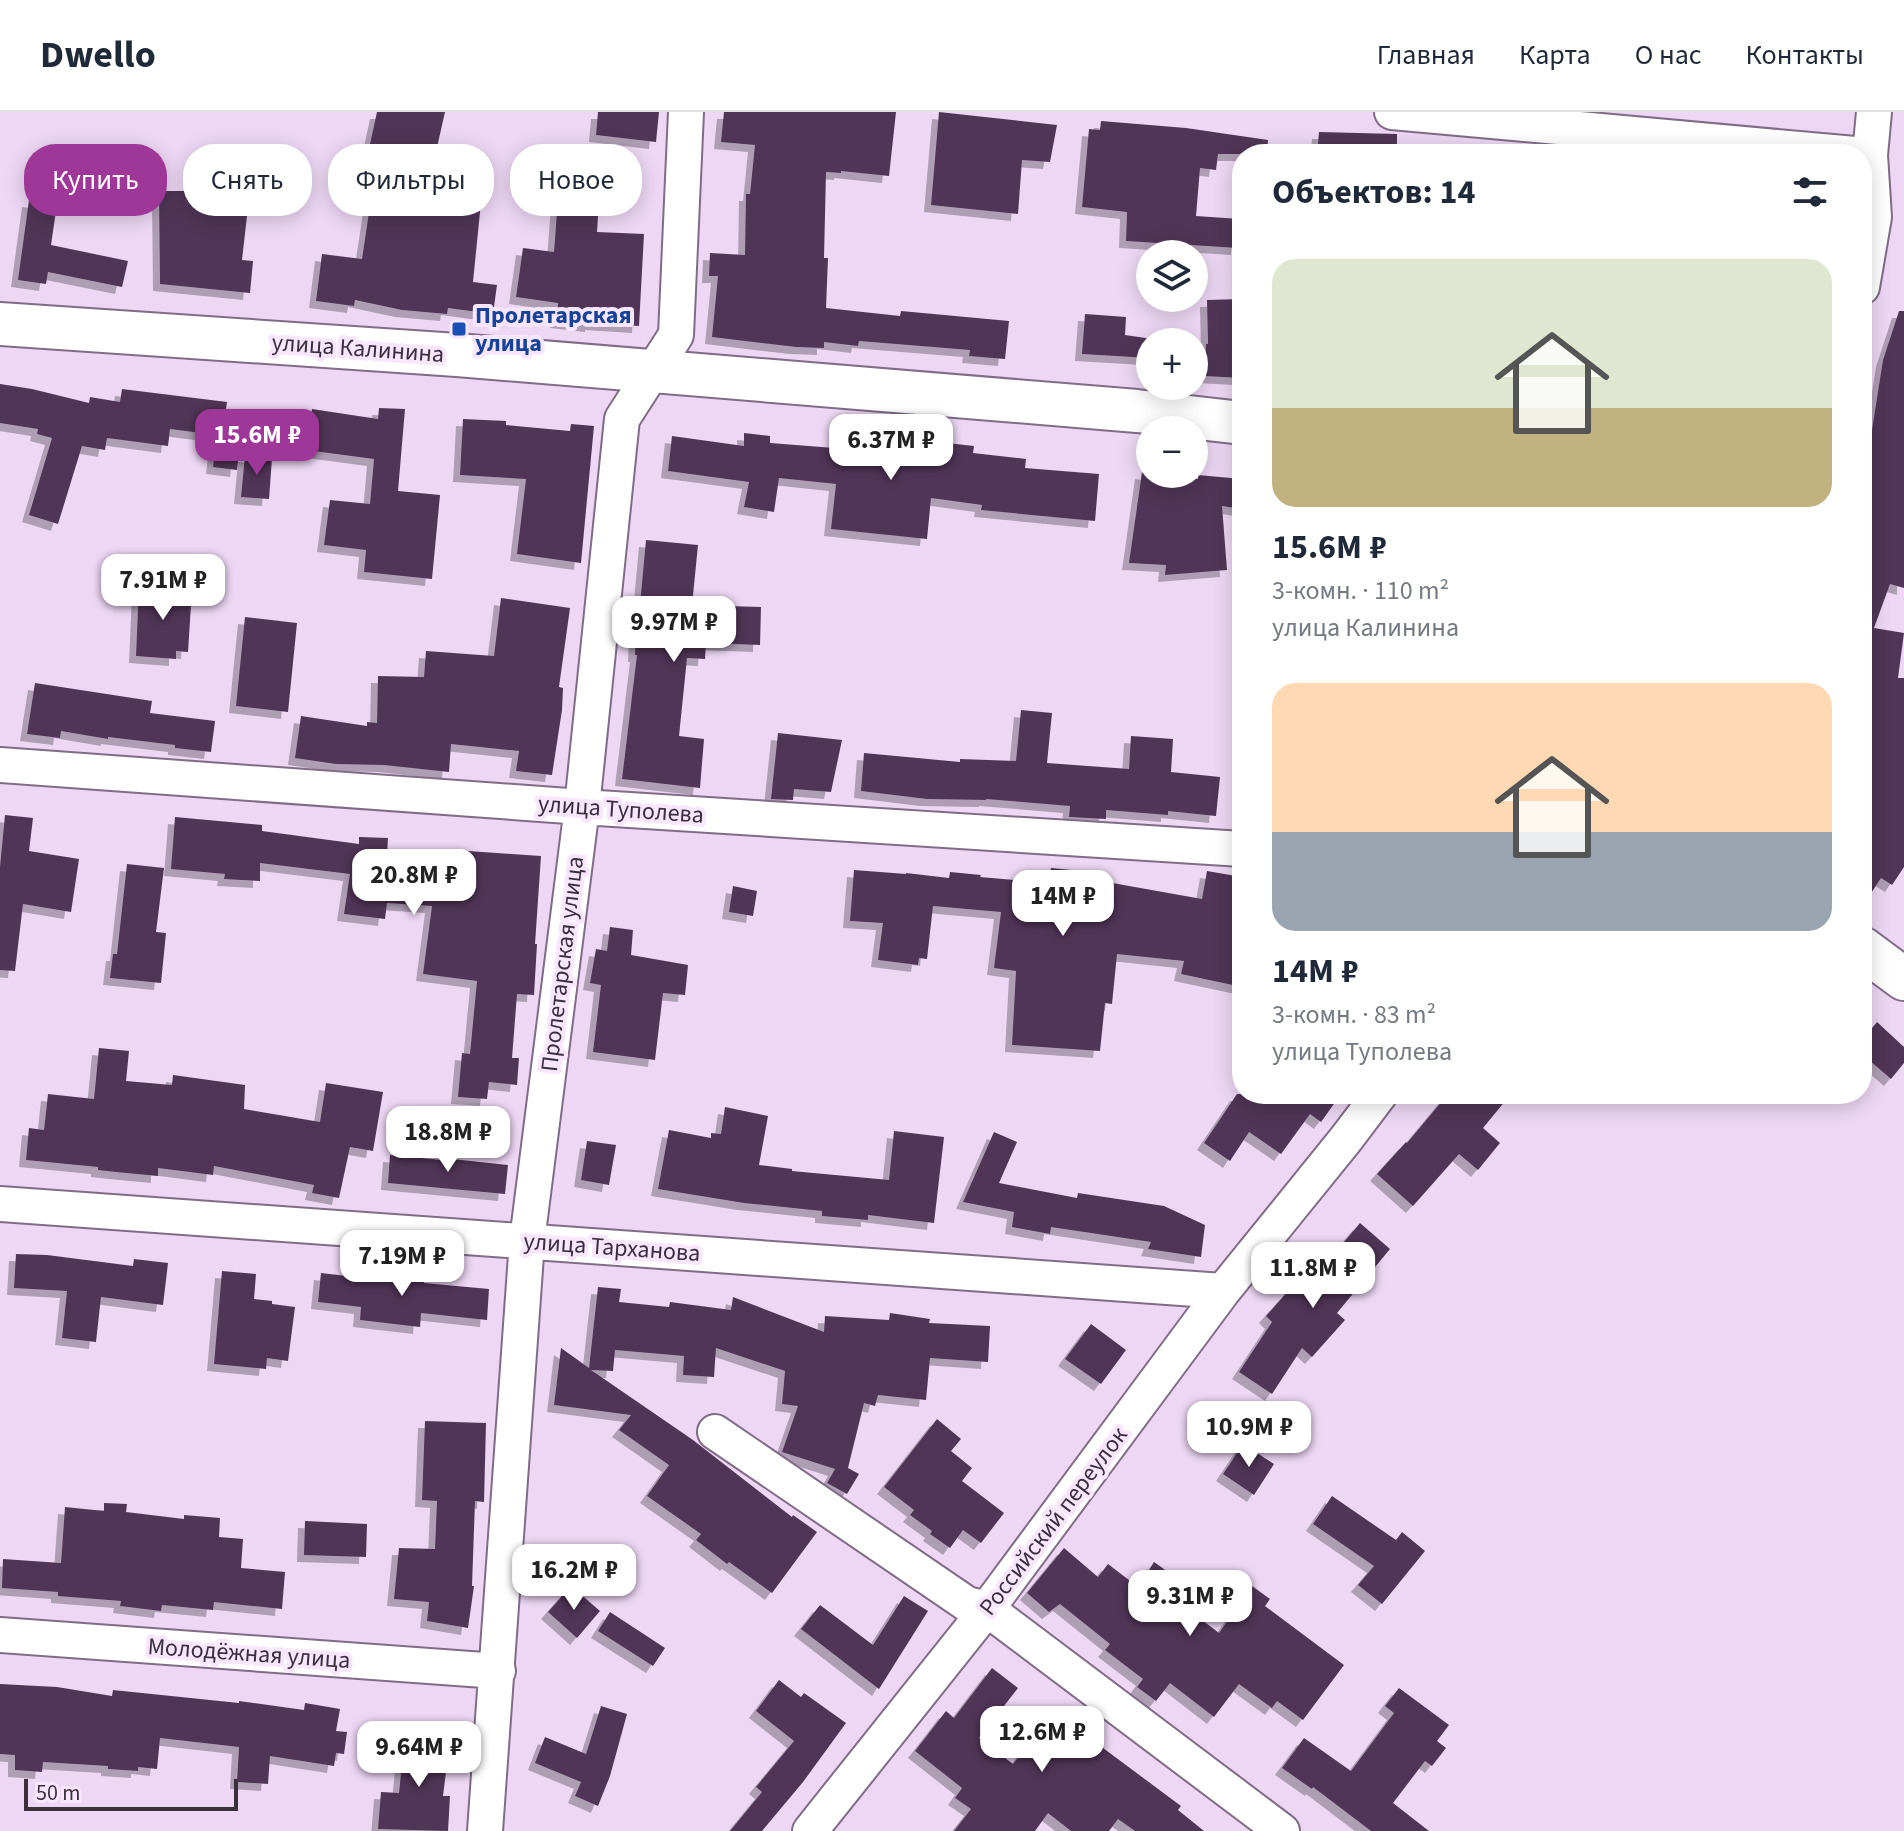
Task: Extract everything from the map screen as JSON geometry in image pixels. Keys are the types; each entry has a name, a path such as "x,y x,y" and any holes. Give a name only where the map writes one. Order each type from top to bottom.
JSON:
{"street":[{"name":"Пролетарская улица","path":"485,1831 527,1241 582,807 622,419 676,335 686,112"},
{"path":"1392,112 1742,144"},
{"path":"1865,144 1874,112"},
{"path":"1872,207 1872,229"},
{"name":"улица Калинина","path":"0,324 457,355 1232,422"},
{"name":"улица Туполева","path":"0,765 582,807 1232,848"},
{"path":"1872,955 1904,979"},
{"name":"Российский переулок","path":"810,1831 987,1609 1223,1291 1372,1104"},
{"name":"улица Тарханова","path":"0,1204 1223,1291"},
{"path":"715,1432 967,1604 987,1609 1282,1831"},
{"name":"Молодёжная улица","path":"0,1635 498,1671"}],"building":[{"path":"377,112 445,112 438,144 370,144"},
{"path":"598,112 659,112 656,142 596,135"},
{"path":"724,112 896,112 889,176 826,172 826,308 900,316 901,311 1009,321 1005,359 969,356 970,350 859,341 858,346 824,342 824,348 712,337 718,276 709,276 710,253 745,255 746,194 750,194 755,145 721,142"},
{"path":"939,112 1057,125 1050,162 1022,160 1018,214 931,205"},
{"path":"1101,121 1186,128 1268,140 1268,144 1232,144 1232,154 1218,154 1216,170 1200,168 1196,216 1232,218 1232,248 1208,246 1208,240 1126,241 1127,212 1082,207 1089,129 1100,130"},
{"path":"1319,132 1397,134 1397,144 1318,144"},
{"path":"167,191 183,191 183,216 247,216 242,260 253,261 250,293 160,284 159,216 167,216"},
{"path":"27,216 55,216 51,245 128,261 122,287 48,272 46,284 18,280"},
{"path":"368,216 480,216 473,282 497,285 493,314 448,308 447,314 402,310 355,300 354,306 316,301 322,254 362,259"},
{"path":"557,216 598,216 597,232 644,234 639,326 557,321 558,303 516,297 523,248 554,252"},
{"path":"1232,299 1232,377 1208,376 1208,300"},
{"path":"1899,311 1904,311 1904,588 1890,584 1874,628 1904,633 1898,678 1904,678 1904,867 1892,885 1881,878 1872,892 1872,430 1883,360"},
{"path":"1085,314 1126,317 1125,335 1136,337 1136,357 1082,354"},
{"path":"0,384 89,403 90,397 120,402 122,389 227,402 225,416 243,418 237,470 213,467 217,435 170,429 168,446 107,438 105,450 82,446 58,524 29,515 52,438 37,434 38,429 0,423"},
{"path":"379,408 405,409 398,491 440,495 432,579 364,572 366,550 324,545 330,500 370,504 374,459 306,450 312,409 378,419"},
{"path":"463,419 506,421 506,425 570,431 571,424 594,426 581,563 517,554 526,479 460,475"},
{"path":"744,433 770,436 770,443 873,450 936,460 938,442 974,446 973,453 1026,459 1025,468 1099,474 1095,521 981,510 982,505 931,498 927,539 831,529 836,484 779,478 774,512 744,507 749,482 668,471 672,436 744,446"},
{"path":"245,455 272,458 269,499 241,497"},
{"path":"1208,476 1232,478 1232,508 1222,506 1227,570 1165,575 1166,565 1129,563 1140,488 1208,488"},
{"path":"646,540 698,545 692,605 761,607 760,645 706,643 705,659 687,658 679,736 704,739 700,788 622,779 637,655 636,626"},
{"path":"139,586 192,589 188,652 176,651 176,659 136,656"},
{"path":"501,598 570,608 559,687 563,688 562,710 552,775 516,771 519,751 451,744 449,772 295,758 301,716 367,726 367,722 377,723 378,676 424,677 426,651 494,656"},
{"path":"245,617 297,623 288,712 236,706"},
{"path":"35,683 152,701 150,713 215,721 211,752 61,731 60,738 27,734"},
{"path":"1021,710 1052,713 1047,763 1129,769 1131,736 1173,739 1171,772 1220,777 1216,816 1106,810 1106,819 1069,817 1070,806 986,799 927,799 861,791 864,753 960,762 960,759 1016,761"},
{"path":"778,733 842,740 831,792 794,789 793,800 771,799"},
{"path":"5,815 33,818 29,851 79,859 71,912 23,904 15,971 0,970 0,867"},
{"path":"175,817 262,825 262,831 359,844 359,837 388,838 386,873 438,877 440,849 541,856 534,995 517,994 512,1058 519,1058 517,1085 489,1082 487,1099 458,1097 462,1053 470,1054 477,981 423,974 432,906 387,903 385,919 344,914 350,874 260,863 260,881 224,879 225,874 171,869"},
{"path":"127,864 164,868 156,932 166,933 161,983 110,978 113,954 117,954"},
{"path":"1051,868 1091,872 1090,879 1202,899 1207,871 1232,875 1232,985 1181,974 1184,961 1117,954 1112,1004 1105,1003 1100,1051 1012,1045 1016,971 994,968 1001,912 933,906 927,959 919,958 918,965 878,960 883,923 850,921 854,870 949,878 950,872 1049,883"},
{"path":"733,886 757,891 753,916 729,912"},
{"path":"610,927 633,930 631,955 688,965 685,995 663,993 655,1060 593,1052 601,985 590,983 596,949 607,951"},
{"path":"1877,1022 1904,1047 1904,1063 1891,1079 1872,1063 1872,1028"},
{"path":"99,1048 129,1051 126,1081 172,1085 173,1075 245,1085 244,1109 320,1122 326,1083 383,1092 373,1151 350,1147 339,1198 312,1193 314,1185 214,1166 213,1175 158,1168 158,1176 26,1160 29,1128 44,1130 48,1094 94,1099"},
{"path":"1232,1101 1232,1104 1334,1104 1321,1122 1310,1114 1281,1154 1249,1132 1230,1161 1204,1143"},
{"path":"1440,1104 1503,1104 1483,1128 1500,1143 1478,1170 1459,1154 1413,1206 1377,1174"},
{"path":"725,1107 768,1116 759,1165 792,1171 889,1180 894,1131 944,1137 934,1223 868,1215 868,1220 822,1216 822,1211 744,1203 658,1189 669,1130 711,1138 711,1133 721,1134"},
{"path":"994,1132 1017,1142 999,1183 1077,1198 1078,1193 1164,1206 1205,1225 1201,1257 1148,1249 1151,1242 1051,1227 1050,1234 1012,1227 1014,1212 963,1202"},
{"path":"587,1141 616,1145 609,1185 581,1180"},
{"path":"390,1155 508,1165 505,1194 388,1183"},
{"path":"1360,1223 1390,1249 1337,1313 1345,1320 1312,1357 1302,1348 1272,1394 1239,1372 1272,1322 1266,1316 1299,1279 1307,1286"},
{"path":"16,1254 133,1266 134,1259 168,1263 163,1305 101,1297 96,1342 62,1338 67,1291 14,1288"},
{"path":"366,1266 387,1269 386,1277 489,1289 487,1320 421,1313 420,1327 360,1320 361,1307 318,1302 321,1273 364,1278"},
{"path":"222,1271 256,1274 254,1299 295,1307 288,1361 267,1358 266,1369 214,1364"},
{"path":"598,1287 621,1289 619,1302 669,1307 670,1302 731,1310 733,1297 824,1332 825,1316 889,1320 890,1313 930,1319 929,1323 990,1326 988,1362 930,1358 926,1400 878,1395 875,1406 864,1403 848,1468 859,1474 847,1494 827,1483 835,1469 782,1452 798,1406 782,1404 785,1371 716,1348 714,1377 683,1375 684,1356 615,1350 613,1371 591,1370 693,1440 792,1517 817,1532 772,1593 696,1540 701,1534 647,1496 669,1465 619,1430 631,1415 554,1405 561,1348 589,1368"},
{"path":"1091,1324 1126,1350 1101,1384 1065,1359"},
{"path":"937,1419 961,1439 951,1451 972,1468 962,1481 1004,1513 981,1543 963,1530 950,1548 910,1515 914,1510 884,1487"},
{"path":"425,1421 486,1423 484,1502 475,1501 474,1586 468,1628 427,1621 429,1602 394,1599 399,1548 435,1549 437,1501 422,1500"},
{"path":"1243,1444 1274,1464 1254,1495 1223,1474"},
{"path":"1332,1496 1396,1540 1402,1532 1425,1551 1382,1604 1358,1585 1374,1566 1313,1524"},
{"path":"104,1503 127,1504 126,1512 184,1519 184,1515 220,1518 219,1537 243,1539 241,1568 285,1572 282,1609 214,1602 213,1610 162,1605 161,1611 120,1606 121,1601 2,1588 3,1559 61,1563 65,1507 104,1511"},
{"path":"305,1521 367,1524 366,1557 304,1555"},
{"path":"1064,1548 1098,1577 1108,1564 1138,1587 1154,1562 1192,1589 1181,1604 1219,1633 1252,1586 1270,1599 1265,1606 1344,1665 1303,1720 1277,1701 1272,1708 1239,1684 1214,1717 1170,1683 1156,1701 1137,1687 1143,1679 1105,1650 1110,1644 1060,1604 1049,1612 1027,1593"},
{"path":"571,1586 600,1611 577,1638 548,1612"},
{"path":"904,1596 928,1611 879,1689 801,1629 820,1605 873,1645"},
{"path":"610,1612 665,1648 653,1666 598,1631"},
{"path":"992,1668 1018,1688 979,1738 1013,1764 1059,1706 1102,1741 1099,1745 1181,1806 1178,1810 1204,1831 1135,1831 1118,1819 1109,1831 1071,1831 1048,1813 1035,1831 954,1831 971,1809 955,1798 962,1788 915,1751 946,1711 954,1718"},
{"path":"779,1680 801,1697 804,1693 846,1723 762,1831 730,1831 762,1792 756,1787 794,1741 756,1711"},
{"path":"0,1684 57,1687 112,1696 113,1690 304,1710 305,1703 340,1709 336,1731 347,1732 344,1754 336,1753 334,1766 270,1756 268,1784 237,1782 239,1747 160,1738 157,1769 138,1767 138,1771 43,1762 42,1772 15,1770 15,1755 0,1754"},
{"path":"1399,1688 1449,1725 1437,1741 1446,1748 1432,1766 1425,1761 1393,1803 1429,1831 1371,1831 1313,1787 1282,1768 1304,1738 1351,1771 1394,1713 1385,1706"},
{"path":"601,1706 627,1714 610,1776 598,1806 575,1796 581,1782 535,1763 545,1737 586,1754"},
{"path":"405,1735 450,1740 443,1796 450,1796 448,1831 378,1829 381,1792 399,1793"}],"place":[{"name":"Пролетарская улица","path":"459,329"}]}
